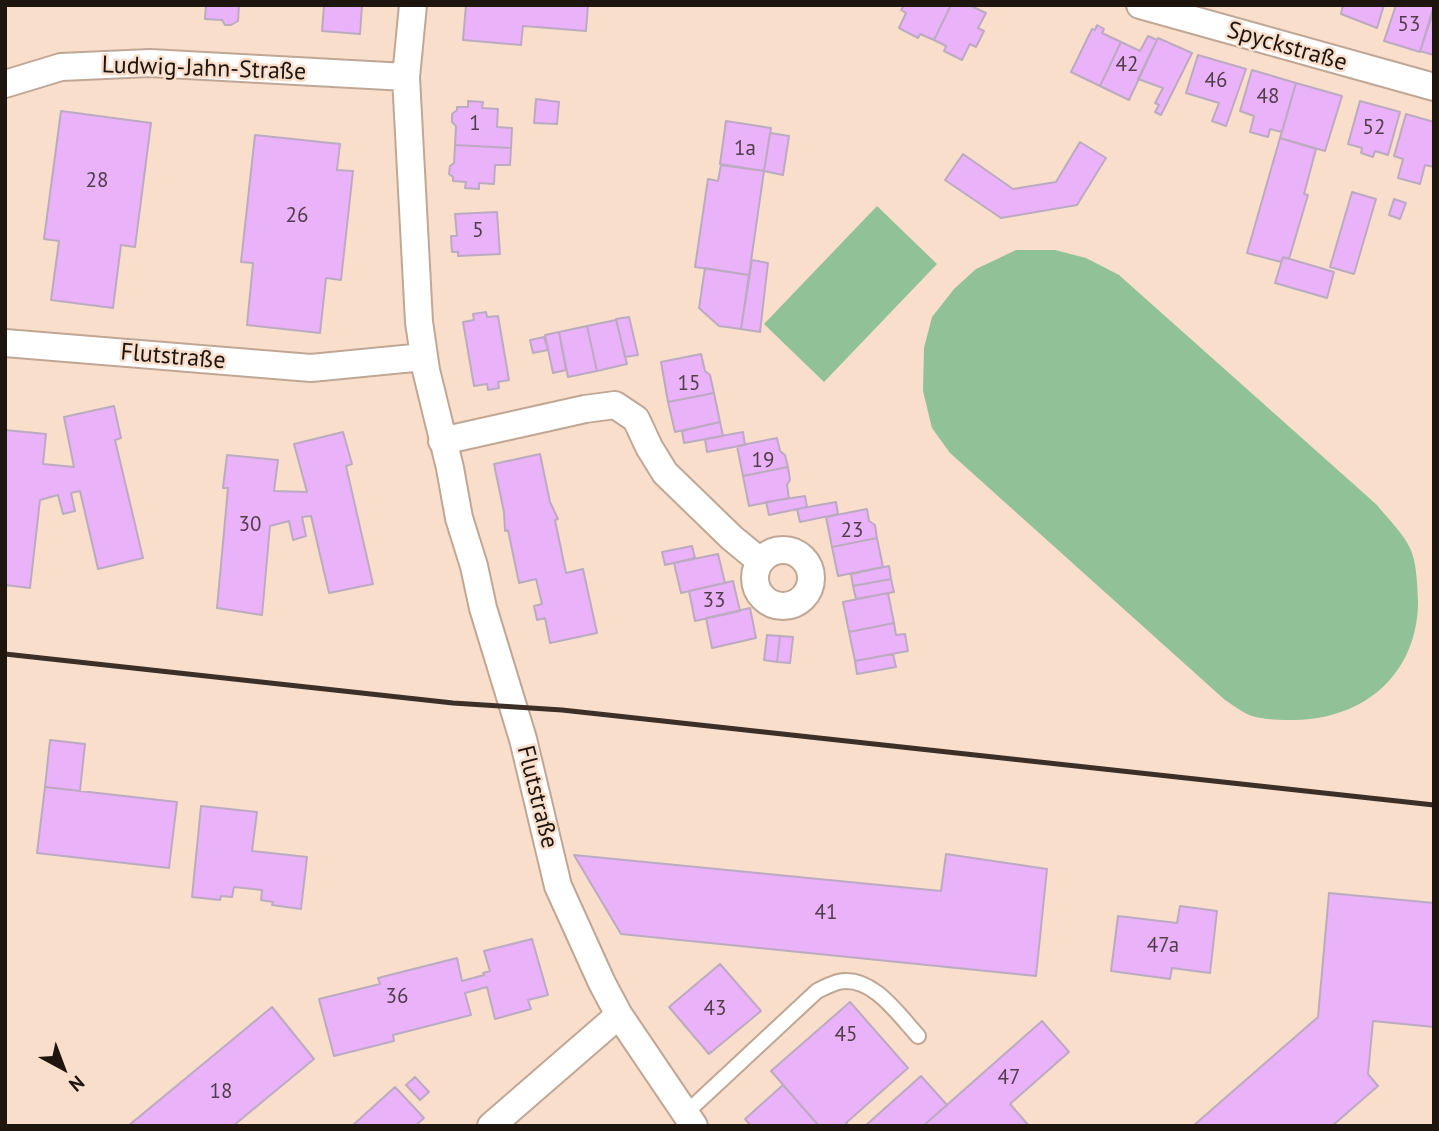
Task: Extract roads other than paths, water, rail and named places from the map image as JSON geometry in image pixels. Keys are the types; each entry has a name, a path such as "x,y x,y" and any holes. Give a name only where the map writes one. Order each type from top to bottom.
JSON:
{"street":[{"name":"Flutstraße","path":"413,5 406,77 419,322 459,518 523,739 558,886 602,984 690,1119"},
{"name":"Spyckstraße","path":"1140,5 1434,87"},
{"name":"Ludwig-Jahn-Straße","path":"5,84 61,67 150,63 406,77"},
{"name":"Flutstraße","path":"5,343 311,368 424,357"},
{"path":"442,441 585,409 615,405 636,419 665,473 732,538 760,561"},
{"path":"491,1126 620,1014"}],"lane":[{"path":"690,1119 817,991 839,982 858,982 878,993 918,1036"}],"railway":[{"path":"5,654 453,703 562,710 1434,805"}]}
